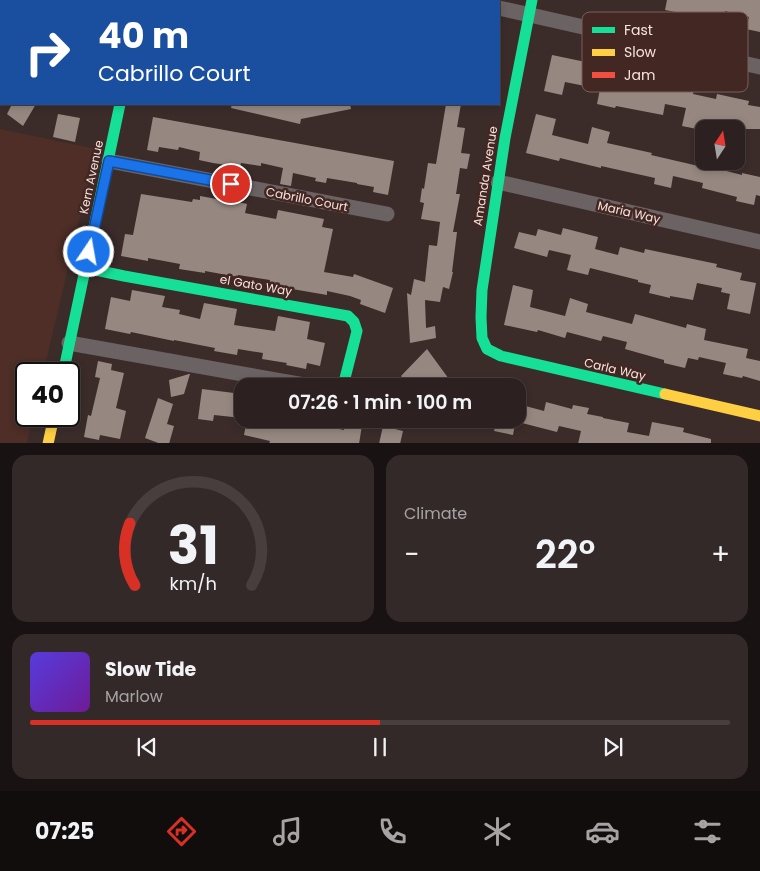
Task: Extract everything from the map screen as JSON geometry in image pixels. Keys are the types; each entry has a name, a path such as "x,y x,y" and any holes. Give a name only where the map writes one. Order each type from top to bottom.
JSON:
{"street":[{"path":"500,8 531,7 582,20"},
{"name":"Amanda Avenue","path":"482,328 482,290 498,182 531,7"},
{"name":"Kern Avenue","path":"66,362 120,105"},
{"name":"Cabrillo Court","path":"109,161 387,214"},
{"name":"Maria Way","path":"498,182 760,242"},
{"name":"el Gato Way","path":"86,268 348,316 354,322 357,331 347,378"},
{"name":"Carla Way","path":"482,328 482,338 487,349 501,356 760,416"},
{"path":"70,343 265,378"},
{"path":"48,443 52,427"}],"shaded area":[{"path":"0,129 96,149 46,362 15,362 15,427 31,427 27,443 0,443"}],"building":[{"path":"667,0 760,0 760,32 748,29 748,12 675,12 665,10"},
{"path":"552,55 582,61 582,85 565,82 562,95 544,91"},
{"path":"599,92 693,92 693,94 716,99 717,94 749,101 748,105 760,107 760,129 745,129 745,120 695,120 695,129 682,126 686,108 665,104 663,115 616,106 615,108 597,104"},
{"path":"12,105 35,105 23,126 7,114"},
{"path":"232,105 350,105 351,109 301,119 300,124 231,108"},
{"path":"446,105 461,105 457,127 465,128 461,153 470,154 467,169 460,168 456,194 460,194 453,232 457,232 453,272 449,289 443,287 440,302 425,300 426,328 435,326 436,338 410,343 407,293 411,295 414,279 425,282 429,245 437,246 440,222 421,219 424,203 420,202 428,163 436,164"},
{"path":"58,114 80,118 75,142 53,137"},
{"path":"536,114 556,119 552,135 588,144 592,127 610,132 607,143 695,165 695,170 723,170 760,177 760,196 756,195 754,205 736,201 737,197 702,188 703,183 673,176 671,188 654,184 655,178 560,158 559,161 526,153"},
{"path":"153,117 394,161 388,195 373,192 374,187 357,183 327,178 326,183 315,181 316,178 293,173 291,186 280,184 283,168 261,163 261,166 241,163 240,167 213,163 199,160 200,152 179,147 178,150 159,147 158,152 147,150"},
{"path":"141,194 192,202 193,199 200,200 200,196 234,201 247,204 245,213 276,219 278,210 324,219 322,227 333,229 324,272 353,277 354,274 393,288 385,313 360,304 361,300 327,291 327,295 269,285 270,280 179,269 180,264 148,258 148,261 121,256 125,234 133,235"},
{"path":"563,228 598,237 595,249 618,255 620,247 644,253 645,249 717,264 716,267 742,273 740,280 756,283 750,314 727,309 730,294 721,292 722,288 697,283 693,300 670,296 670,298 649,293 651,285 638,282 638,280 590,268 588,275 567,270 571,255 549,250 547,257 514,248 519,232 536,236 538,229 561,235"},
{"path":"513,285 533,290 530,307 565,316 570,298 588,304 586,312 632,324 635,314 686,328 687,324 706,329 704,340 748,349 746,358 760,361 760,381 743,376 742,378 723,374 726,363 699,357 698,360 688,358 685,368 664,363 664,360 625,349 627,342 603,336 601,341 567,332 565,338 538,330 537,332 504,325"},
{"path":"132,290 165,296 162,307 180,310 179,314 200,319 204,303 237,309 234,325 275,331 278,316 310,322 307,339 325,343 320,366 307,363 306,369 286,365 287,363 262,359 263,353 238,349 237,355 214,351 215,348 105,329 111,297 130,301"},
{"path":"427,349 448,378 402,378 401,376"},
{"path":"98,361 112,364 111,370 124,373 116,408 126,411 120,439 100,435 99,440 84,437 88,415 91,416 100,378 95,377"},
{"path":"190,374 184,394 171,397 169,380"},
{"path":"202,389 234,393 234,417 214,415 213,421 198,419"},
{"path":"158,398 173,404 167,424 174,426 169,443 158,443 145,438"},
{"path":"546,402 572,409 573,405 589,408 587,414 629,423 627,432 649,436 652,422 684,428 683,432 711,439 711,443 578,443 581,431 559,426 557,432 526,424 526,406 544,411"},
{"path":"245,428 334,428 344,430 344,428 362,428 359,443 269,443 270,441 244,435"},
{"path":"383,428 403,431 400,443 379,443"},
{"path":"495,428 514,428 513,435 494,431"}],"traffic: fast":[{"path":"532,0 505,138 482,290 482,338 487,349 501,356 665,394"},
{"path":"66,362 120,105"},
{"path":"86,268 348,316 354,322 357,331 345,378"}],"traffic: slow":[{"path":"665,394 760,416"},
{"path":"48,443 52,427"}],"route":[{"path":"89,252 109,161 231,184"}]}
